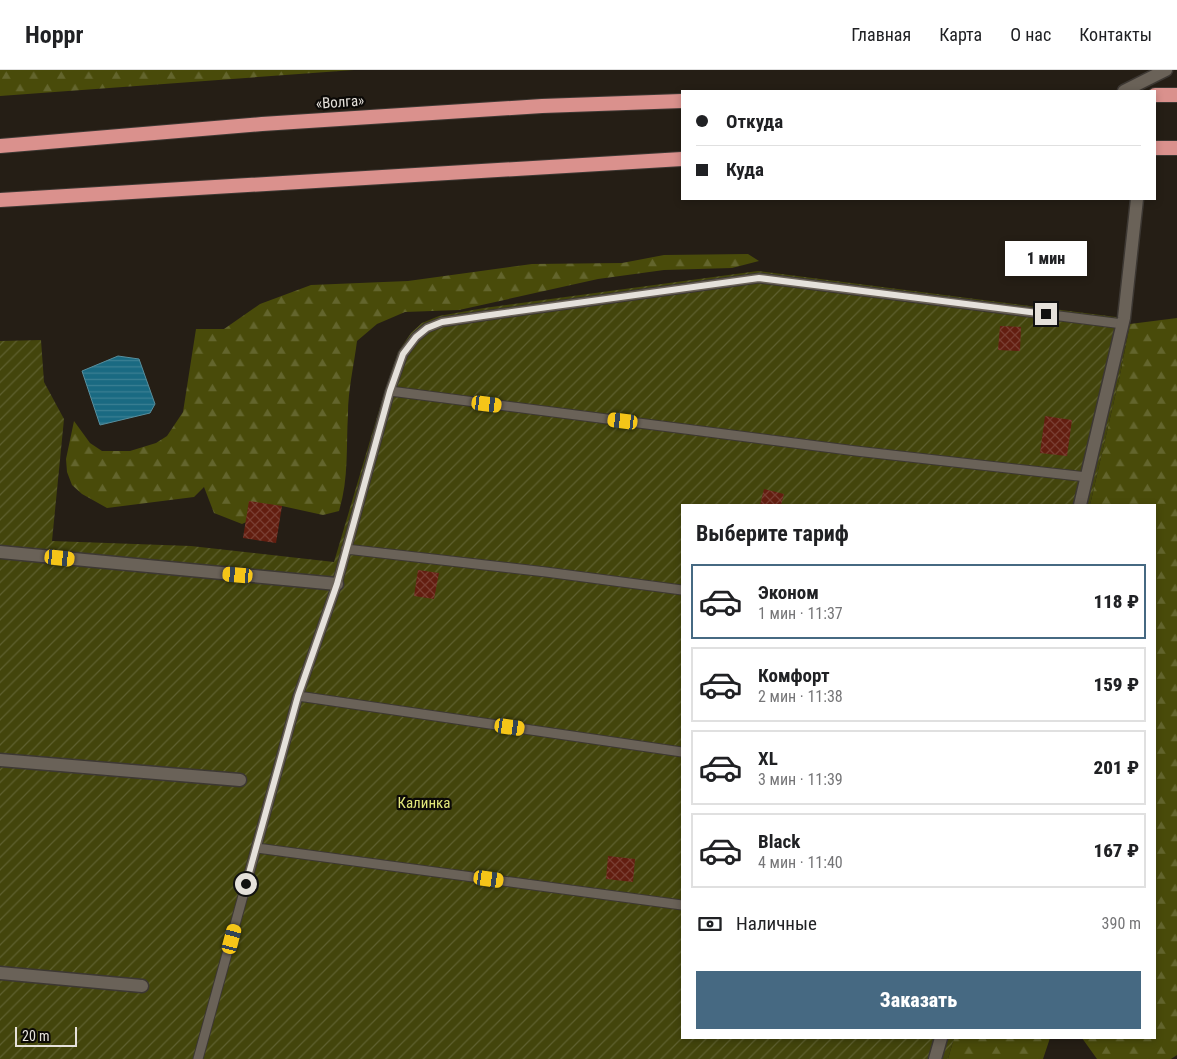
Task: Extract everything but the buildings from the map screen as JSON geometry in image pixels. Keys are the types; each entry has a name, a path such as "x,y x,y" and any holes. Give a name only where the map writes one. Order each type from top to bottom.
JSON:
{"highway":[{"path":"1156,95 1177,95"},
{"name":"«Волга»","path":"0,146 262,124 542,106 681,101"},
{"path":"1156,148 1177,148"},
{"path":"0,200 681,159"}],"street":[{"path":"1126,90 1166,70"},
{"path":"1080,504 1123,324 1137,200"},
{"path":"0,552 337,584"},
{"path":"0,760 240,780"},
{"path":"0,973 142,986"},
{"path":"935,1059 941,1039"}],"lane":[{"path":"198,1059 298,696 337,584 390,391 403,354 427,328 442,322 759,278 1123,324"},
{"path":"390,391 856,451 1087,477"},
{"path":"346,549 681,590"},
{"path":"298,696 681,752"},
{"path":"256,848 681,905"}],"green space":[{"path":"0,70 354,70 0,96"},
{"path":"748,254 759,261 732,268 664,270 598,279 459,310 405,312 377,324 357,341 349,396 346,475 339,511 323,515 282,506 242,524 214,513 204,487 194,497 107,508 82,494 72,485 67,472 66,459 74,421 90,443 102,451 130,451 156,443 167,436 183,412 196,329 224,329 260,304 311,285 408,281 532,264 622,263 664,255"},
{"name":"Калинка","path":"758,271 1124,318 1130,324 1090,504 681,504 681,1039 954,1039 948,1059 0,1059 0,341 41,340 44,382 64,419 52,541 191,546 334,562 398,352 411,333 422,323 439,316 484,308"},
{"path":"1177,318 1177,1055 1171,1059 1097,1059 1083,1039 1156,1039 1156,504 1090,504 1130,324"},
{"path":"954,1039 1050,1039 1043,1059 948,1059"}],"water":[{"path":"118,356 139,359 155,404 150,413 100,425 82,371"}],"route":[{"path":"246,884 298,696 337,584 390,391 403,354 416,337 427,328 442,322 759,278 1046,314"}]}
